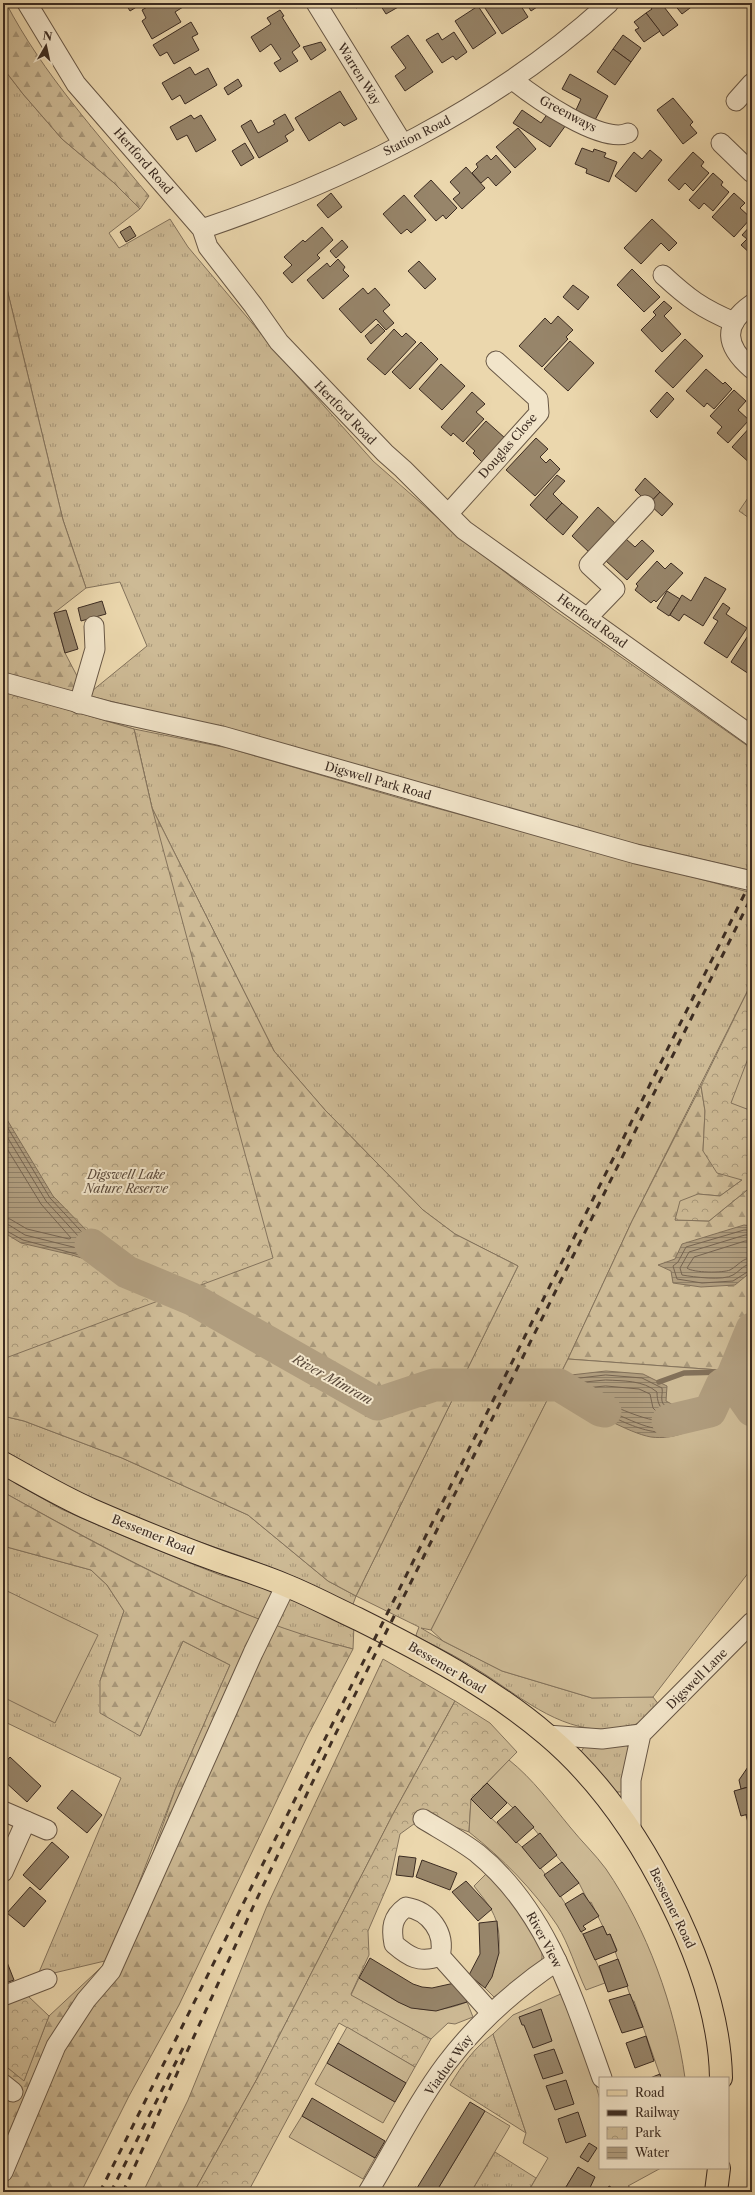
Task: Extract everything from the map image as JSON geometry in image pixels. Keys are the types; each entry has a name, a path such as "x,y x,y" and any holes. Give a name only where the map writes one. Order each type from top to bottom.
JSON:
{"main road":[{"name":"Bessemer Road","path":"3,1463 89,1509 205,1556 286,1585 404,1642 468,1678 547,1735 590,1779 631,1832 656,1872 688,1938 702,1978 715,2028 721,2077"},
{"path":"716,2192 718,2169"}],"street":[{"name":"Hertford Road","path":"27,3 76,84 202,229 208,247 284,347 385,453 464,530 752,736"},
{"name":"Warren Way","path":"316,3 403,144"},
{"name":"Station Road","path":"202,229 261,209 403,144 465,111 513,80 580,30 609,3"},
{"name":"Greenways","path":"513,80 530,94 590,128 613,135 628,133"},
{"path":"736,101 752,83"},
{"path":"721,143 752,173"},
{"path":"663,274 688,297 707,311 734,322"},
{"path":"752,304 741,311 734,322 730,334 732,346 740,359 752,369"},
{"name":"Douglas Close","path":"448,514 539,413 538,399 496,361"},
{"path":"587,618 615,589 589,565 645,505"},
{"path":"79,704 95,649 94,626"},
{"name":"Digswell Park Road","path":"3,682 79,704 222,736 636,854 752,881"},
{"path":"3,2172 56,2046 86,2000 111,1971 249,1660 286,1585"},
{"name":"Digswell Lane","path":"641,1734 752,1622"},
{"path":"547,1735 602,1739 641,1734 632,1780 631,1832"},
{"path":"3,1811 47,1830"},
{"name":"River View","path":"423,1819 477,1853 497,1872 526,1906 542,1931 557,1961 602,2077"},
{"path":"3,1872 26,1821"},
{"path":"440,1956 491,2013"},
{"name":"Viaduct Way","path":"368,2192 446,2065 470,2035 491,2013 525,1982 557,1961"},
{"path":"3,1996 47,1979"}],"green space":[{"path":"3,3 6,3 37,54 72,103 149,196 140,209 113,182 62,139 23,94 3,68"},
{"path":"3,68 23,94 62,139 113,182 140,209 109,233 119,248 170,219 188,247 284,361 373,461 462,539 554,610 752,749 752,871 598,835 411,780 87,695 147,646 120,582 86,588 63,520 7,289 3,266"},
{"path":"3,266 7,289 63,520 86,588 54,613 65,653 87,695 3,675"},
{"path":"752,492 752,520 739,511"},
{"path":"3,691 134,729 152,808 274,1051 325,1110 423,1210 455,1234 518,1266 356,1596 328,1581 248,1515 122,1458 24,1421 3,1416"},
{"name":"Digswell Lake Nature Reserve","path":"3,691 134,729 152,808 273,1258 3,1359"},
{"path":"134,729 228,748 406,800 752,893 752,982 632,1221 568,1359 431,1630 421,1628 502,1671 592,1698 653,1697 659,1705 638,1723 618,1729 596,1729 562,1721 546,1714 462,1660 419,1638 416,1635 419,1627 356,1596 518,1266 455,1234 423,1210 325,1110 274,1051 152,808"},
{"path":"752,982 752,1186 709,1221 675,1220 680,1201 698,1194 720,1196 742,1180 717,1173 703,1151 705,1111 701,1086"},
{"path":"752,1048 752,1111 731,1103"},
{"path":"701,1086 705,1111 703,1151 742,1180 720,1196 698,1194 675,1220 709,1221 752,1186 752,1346 719,1370 568,1359 632,1221"},
{"path":"752,1327 752,1568 653,1697 592,1698 502,1671 443,1641 431,1630 568,1359 719,1370"},
{"path":"3,1416 24,1421 122,1458 248,1515 328,1581 356,1596 352,1607 302,1580 252,1560 139,1521 3,1458"},
{"path":"3,1476 61,1509 135,1541 220,1575 258,1585 354,1625 353,1649 295,1633 257,1619 146,1568 3,1492"},
{"path":"3,1492 130,1561 217,1602 307,1636 353,1649 307,1737 179,2005 129,2096 81,2192 3,2192 3,2064 24,2080 49,2016 109,1960 136,1902 175,1790 230,1665 183,1641 140,1736 100,1713 100,1681 124,1611 107,1585 91,1570 3,1546"},
{"path":"3,1546 91,1570 107,1585 124,1611 100,1681 140,1736 183,1641 230,1665 175,1790 109,1960 37,1977 121,1778 3,1721"},
{"path":"3,1589 98,1635 55,1723 3,1697"},
{"path":"383,1659 455,1701 393,1814 258,2077 194,2192 143,2192 188,2100 267,1906"},
{"path":"455,1701 490,1723 517,1752 471,1799 469,1832 425,1816 400,1834 390,1880 368,1931 369,1955 351,1994 431,2039 415,2067 339,2023 248,2192 194,2192 258,2077 393,1814"},
{"path":"625,1744 630,1749 622,1792 616,1792 581,1752 584,1747"},
{"path":"509,1760 534,1783 606,1869 621,1892 634,1917 657,1969 674,2023 685,2077 661,2077 634,2001 632,2001 615,1951 617,1950 610,1934 607,1935 591,1902 589,1903 579,1883 515,1806 513,1808 487,1783"},
{"path":"471,1799 522,1847 547,1876 570,1911 590,1948 605,1983 586,1990 565,1940 548,1912 517,1875 469,1832"},
{"path":"488,1872 542,1942 542,1958 539,1967 494,1997 485,1988 497,1960 499,1950 498,1930 492,1911 474,1886"},
{"path":"359,1978 398,2002 422,2009 436,2010 467,2002 473,2017 455,2024 448,2023 431,2039 351,1995"},
{"path":"563,1993 587,2053 599,2096 599,2169 659,2169 628,2186 637,2192 588,2192 590,2188 578,2167 563,2192 528,2192 548,2158 523,2143 526,2133 493,2034 513,2015"},
{"path":"28,1996 49,2016 24,2081 3,2064 3,2006"},
{"path":"347,2027 415,2067 406,2083 338,2043"},
{"path":"493,2034 526,2133 450,2085 469,2057"},
{"path":"327,2063 395,2102 383,2123 315,2084"},
{"path":"485,2111 510,2126 471,2192 436,2192"},
{"path":"302,2116 375,2158 363,2179 289,2137"},
{"path":"495,2152 536,2178 528,2192 471,2192"}],"water":[{"path":"3,1113 53,1196 127,1272 72,1255 21,1243 3,1232"},
{"path":"744,1225 752,1226 752,1271 735,1285 701,1287 673,1283 671,1271 658,1265 675,1259 682,1244"},
{"path":"606,1371 643,1374 667,1386 666,1401 688,1409 711,1409 701,1423 694,1428 677,1435 660,1438 642,1435 631,1431 567,1399 565,1388 571,1375"}],"building":[{"path":"125,3 143,3 130,11"},
{"path":"154,3 180,3 183,7 175,12 181,22 152,39 142,21 146,18 142,10"},
{"path":"352,3 365,3 356,8"},
{"path":"379,3 399,3 400,6 386,14"},
{"path":"493,3 519,3 528,17 502,34 485,8"},
{"path":"526,3 543,3 531,11"},
{"path":"652,3 661,3 678,25 663,36 646,13 652,9 649,5"},
{"path":"673,3 692,3 694,5 682,14"},
{"path":"478,6 496,33 473,49 455,21"},
{"path":"280,10 284,16 282,17 300,46 292,52 298,61 280,72 274,63 281,59 271,44 260,52 251,37 271,24 267,18"},
{"path":"646,13 660,31 644,42 635,30 639,28 634,22"},
{"path":"191,22 198,34 192,37 199,50 174,64 167,52 160,56 153,45"},
{"path":"454,32 467,52 456,60 453,56 442,63 426,40 438,33 442,40"},
{"path":"408,35 433,72 405,91 395,76 406,68 391,47"},
{"path":"623,35 641,48 631,62 613,49"},
{"path":"321,42 326,50 311,60 303,47"},
{"path":"613,49 631,62 615,85 597,72"},
{"path":"190,67 195,75 208,68 217,85 185,104 180,95 172,100 162,83"},
{"path":"570,74 608,96 595,120 576,110 581,99 562,89"},
{"path":"238,79 242,86 228,95 224,88"},
{"path":"340,91 357,119 344,126 340,122 309,141 295,118"},
{"path":"673,98 693,122 690,125 697,133 683,144 657,110"},
{"path":"522,110 541,123 548,113 566,125 550,147 513,123"},
{"path":"285,114 294,130 285,136 288,141 259,158 241,126 251,120 258,133 275,124 273,121"},
{"path":"191,115 194,119 201,115 216,140 196,152 187,135 177,140 170,127"},
{"path":"518,128 536,149 515,168 496,147"},
{"path":"245,143 254,158 241,166 232,151"},
{"path":"582,148 593,152 594,149 606,153 604,157 617,162 609,182 586,173 587,169 575,164"},
{"path":"650,150 662,160 636,192 615,176 634,152 642,159"},
{"path":"693,152 704,162 701,166 709,173 693,191 685,183 679,190 668,180"},
{"path":"487,155 491,160 496,155 511,172 496,186 488,177 481,183 472,173 478,167 476,164"},
{"path":"466,167 485,188 462,209 453,199 460,193 450,182"},
{"path":"713,173 723,182 721,185 729,192 713,211 704,203 699,209 689,200"},
{"path":"431,180 457,208 446,219 443,215 436,221 414,196"},
{"path":"331,193 342,207 328,218 317,205"},
{"path":"734,193 745,203 740,208 751,218 734,237 712,217"},
{"path":"404,195 426,220 411,233 407,229 401,234 383,214"},
{"path":"652,219 677,243 669,251 661,243 641,264 624,248"},
{"path":"752,224 752,255 741,245 747,239 742,235"},
{"path":"130,226 136,236 126,242 120,232"},
{"path":"322,227 333,240 317,255 320,258 292,283 283,273 292,265 284,257 303,240 305,242"},
{"path":"342,240 348,247 336,258 330,251"},
{"path":"338,259 345,267 343,270 349,276 323,299 307,280 327,263 330,267"},
{"path":"419,261 436,279 425,289 408,271"},
{"path":"632,269 660,297 644,312 617,285"},
{"path":"573,285 589,297 578,310 563,297"},
{"path":"363,288 368,294 375,288 390,305 383,311 394,323 386,330 376,319 361,333 339,309"},
{"path":"664,301 672,308 664,316 681,334 662,352 641,330 656,315 653,312"},
{"path":"558,316 573,330 566,337 568,339 542,367 519,346 545,318 551,324"},
{"path":"378,324 385,331 371,344 365,336"},
{"path":"394,329 402,337 406,333 416,342 385,375 367,359"},
{"path":"685,339 703,356 673,388 655,371"},
{"path":"570,341 594,363 568,391 544,369"},
{"path":"421,342 438,359 410,389 392,372"},
{"path":"441,364 465,386 442,410 419,389"},
{"path":"706,369 723,384 725,382 732,389 714,409 707,403 704,407 686,391"},
{"path":"734,390 746,401 738,410 749,420 728,443 717,433 722,427 710,416"},
{"path":"472,392 485,404 476,412 484,419 463,442 453,433 451,436 441,427"},
{"path":"667,392 674,399 657,418 650,411"},
{"path":"486,421 505,438 482,462 473,453 475,451 466,443"},
{"path":"752,425 752,465 732,447"},
{"path":"536,438 548,449 540,457 546,463 550,459 560,469 535,496 506,470"},
{"path":"557,475 565,481 553,494 562,503 546,520 530,505"},
{"path":"645,478 660,492 649,504 635,490"},
{"path":"660,492 673,504 662,516 649,504"},
{"path":"562,503 578,517 563,535 546,520"},
{"path":"598,507 617,525 591,554 572,536"},
{"path":"626,539 635,547 642,540 654,551 627,580 606,561"},
{"path":"657,561 665,569 671,563 683,573 656,602 654,600 651,603 635,590 638,586 636,584"},
{"path":"705,577 726,589 703,626 684,614 679,621 670,615 682,595 691,601"},
{"path":"667,591 680,599 669,616 657,608"},
{"path":"102,601 106,614 81,621 78,608"},
{"path":"723,603 730,608 726,614 747,628 727,658 704,643 718,621 713,618"},
{"path":"66,610 78,649 65,653 54,613"},
{"path":"749,634 752,636 752,676 731,662"},
{"path":"10,1757 41,1786 27,1802 3,1780 3,1765"},
{"path":"752,1761 752,1786 741,1789 739,1780"},
{"path":"487,1783 507,1803 491,1819 471,1799"},
{"path":"752,1786 752,1813 741,1816 734,1791"},
{"path":"72,1790 102,1815 87,1833 57,1808"},
{"path":"515,1806 534,1827 516,1843 497,1822"},
{"path":"752,1813 752,1838 746,1815"},
{"path":"540,1833 557,1855 540,1869 522,1847"},
{"path":"52,1842 69,1857 40,1890 23,1875"},
{"path":"399,1856 416,1858 413,1877 396,1875"},
{"path":"422,1860 457,1873 450,1890 416,1877"},
{"path":"562,1862 579,1883 560,1897 544,1875"},
{"path":"466,1881 492,1909 478,1921 452,1892"},
{"path":"30,1887 46,1901 24,1927 7,1913"},
{"path":"583,1893 599,1916 583,1926 586,1929 581,1932 565,1904"},
{"path":"497,1921 499,1953 492,1977 485,1988 469,1975 480,1954 479,1923"},
{"path":"603,1926 607,1935 610,1934 617,1951 595,1960 583,1934"},
{"path":"3,1952 14,1980 3,1984"},
{"path":"370,1958 413,1984 422,1987 432,1988 459,1982 467,2002 436,2011 411,2008 398,2002 359,1978"},
{"path":"618,1959 628,1986 608,1992 599,1966"},
{"path":"630,1994 643,2027 622,2033 609,2000"},
{"path":"541,2009 552,2041 533,2048 524,2025 522,2025 519,2017"},
{"path":"646,2036 654,2061 635,2068 626,2043"},
{"path":"338,2043 406,2083 395,2102 327,2063"},
{"path":"554,2049 563,2073 543,2079 534,2055"},
{"path":"660,2074 661,2077 652,2077"},
{"path":"566,2080 574,2104 555,2110 546,2086"},
{"path":"312,2098 385,2141 375,2158 302,2116"},
{"path":"470,2102 485,2111 436,2192 412,2192 415,2187 417,2188"},
{"path":"578,2112 586,2136 566,2143 558,2119"},
{"path":"589,2143 597,2148 588,2162 580,2157"},
{"path":"578,2167 595,2177 588,2192 563,2192"},
{"path":"609,2186 619,2192 606,2192"}],"waterway":[{"name":"River Mimram","path":"91,1245 127,1272 192,1299 377,1404 434,1385 559,1385 600,1410 605,1411"},
{"name":"River Mimram","path":"668,1421 710,1411 722,1385 731,1380 752,1329"},
{"path":"659,1382 684,1373 725,1372 731,1380"},
{"name":"River Mimram","path":"731,1380 752,1410"}],"railway":[{"path":"100,2192 752,879"},
{"path":"123,2192 253,1907 335,1735 752,896"},
{"path":"111,2192 183,2048"}]}
